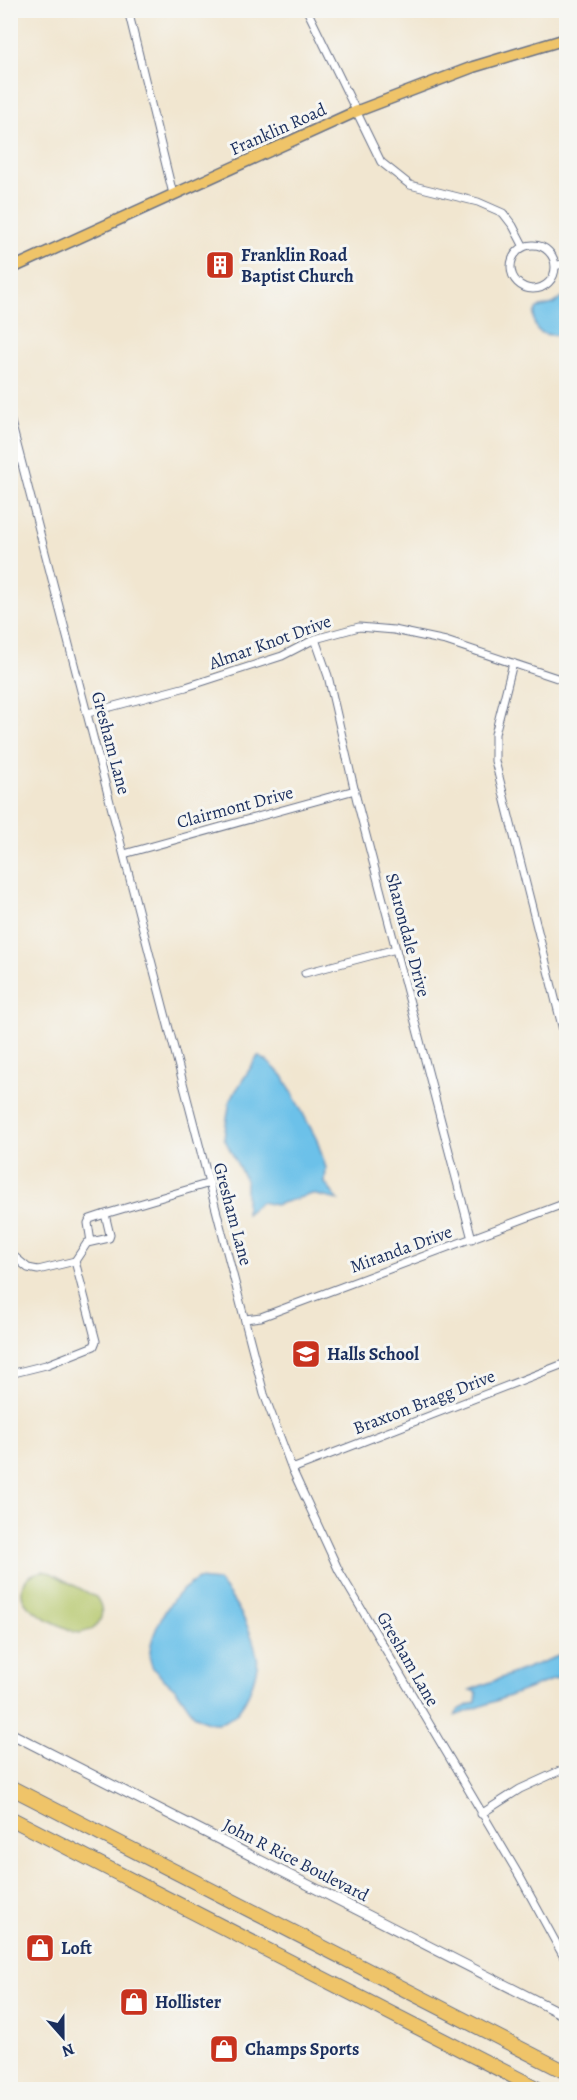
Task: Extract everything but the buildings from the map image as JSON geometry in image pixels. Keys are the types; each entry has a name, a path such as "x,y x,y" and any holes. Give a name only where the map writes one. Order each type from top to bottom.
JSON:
{"highway":[{"path":"10,1787 567,2072"},
{"path":"10,1818 540,2090"}],"main road":[{"name":"Franklin Road","path":"10,269 355,112 473,67 567,39"}],"street":[{"path":"128,10 173,194"},
{"path":"307,10 381,162 410,185 478,202 503,213 524,247"},
{"path":"534,245 543,247 552,256 555,266 553,276 547,284 533,290 519,285 513,278 511,263 517,251 524,247 534,245"},
{"path":"555,266 567,263"},
{"name":"Gresham Lane","path":"10,418 264,1394 292,1469 339,1570 567,1961"},
{"name":"Almar Knot Drive","path":"88,713 229,674 282,656 315,639 359,627 394,630 446,641 567,681"},
{"name":"Sharondale Drive","path":"315,639 328,676 354,790 472,1239"},
{"path":"513,663 495,734 495,761 567,1042"},
{"name":"Clairmont Drive","path":"124,854 354,790"},
{"path":"305,973 396,949"},
{"path":"558,1007 567,1005"},
{"path":"91,1242 88,1223 90,1219 210,1183"},
{"name":"Miranda Drive","path":"245,1319 261,1317 567,1203"},
{"path":"10,1253 28,1268 38,1270 75,1261 87,1243 109,1238 105,1214"},
{"path":"10,1374 46,1365 93,1346 96,1341 75,1261"},
{"name":"Braxton Bragg Drive","path":"292,1469 567,1363"},
{"name":"John R Rice Boulevard","path":"10,1733 566,2015"},
{"path":"481,1814 520,1789 567,1768"}],"green space":[{"path":"43,1571 96,1597 102,1614 93,1629 80,1633 74,1632 38,1614 30,1607 24,1600 22,1592 24,1583 30,1576"}],"water":[{"path":"566,295 566,334 550,335 538,330 534,323 537,308 553,304"},
{"path":"258,1056 283,1076 317,1140 326,1168 325,1183 338,1200 312,1194 275,1205 261,1202 246,1214 246,1181 224,1138 230,1100"},
{"path":"198,1579 218,1581 225,1589 248,1627 258,1659 253,1683 240,1709 234,1715 218,1723 203,1720 194,1714 177,1691 154,1669 150,1657 150,1648 157,1627 168,1608 179,1593"},
{"path":"566,1653 566,1675 455,1716 458,1710 476,1702 477,1692 470,1690"}],"place":[{"name":"Franklin Road Baptist Church","path":"220,265"},
{"name":"Halls School","path":"306,1354"},
{"name":"Loft","path":"40,1948"},
{"name":"Hollister","path":"134,2002"},
{"name":"Champs Sports","path":"224,2049"}]}
